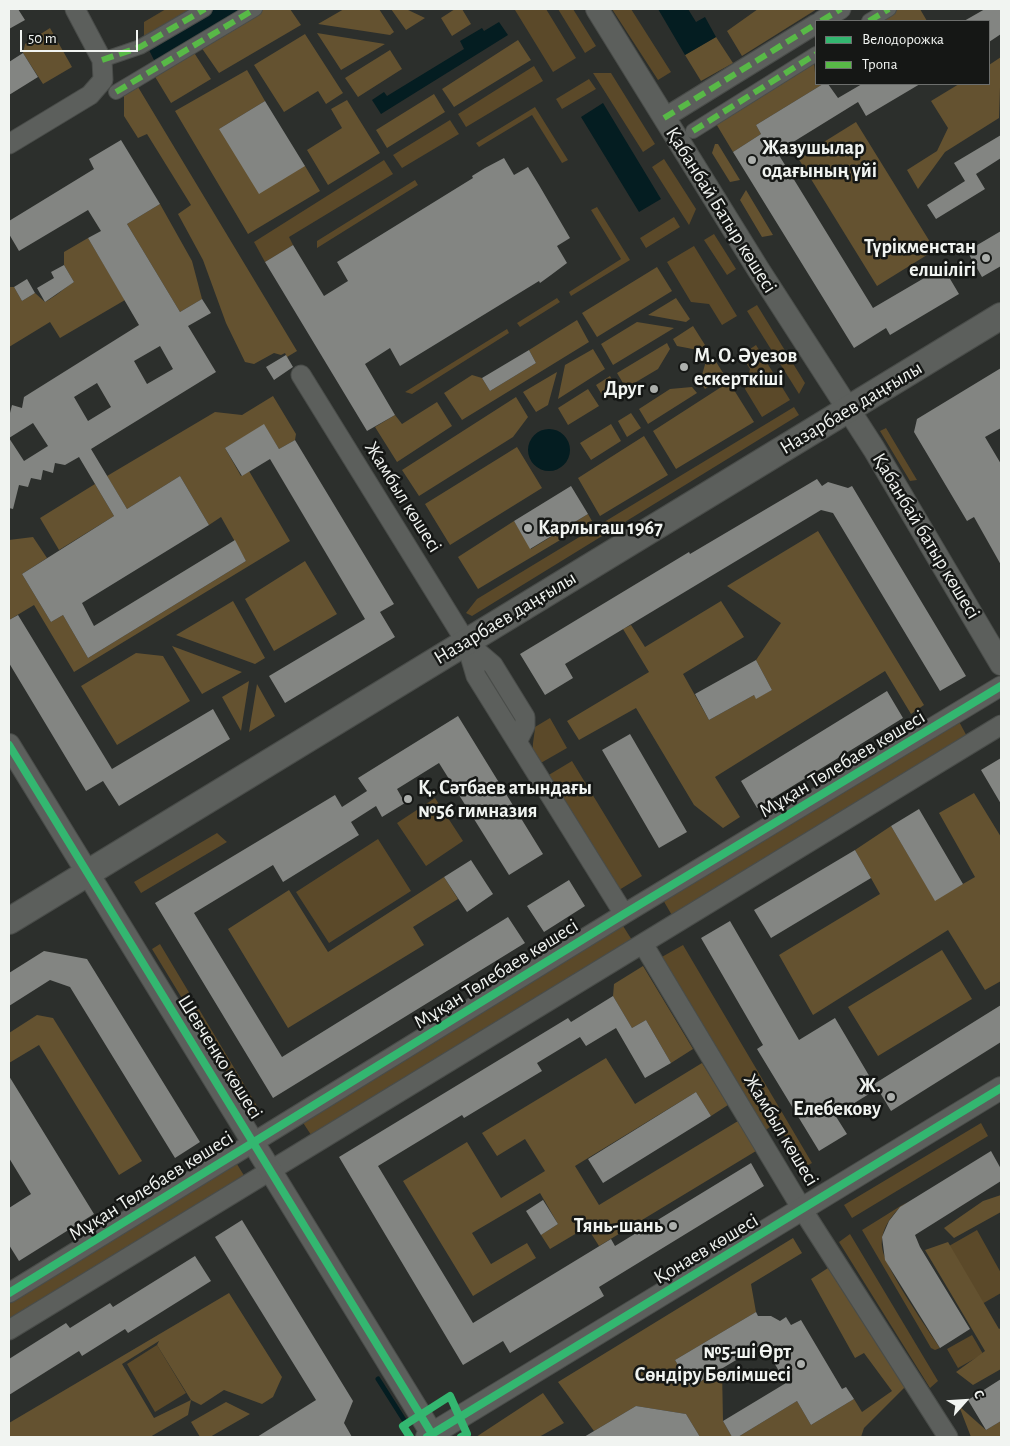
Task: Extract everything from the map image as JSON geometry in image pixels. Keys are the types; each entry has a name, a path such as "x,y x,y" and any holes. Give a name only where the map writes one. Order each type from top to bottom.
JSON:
{"main road":[{"name":"Назарбаев даңғылы","path":"9,920 1001,316"}],"street":[{"path":"9,144 90,95 100,84 103,67 75,9"},
{"path":"103,67 204,9"},
{"path":"116,92 255,9"},
{"name":"Қабанбай Батыр көшесі","path":"597,9 849,410"},
{"path":"823,20 841,9"},
{"path":"871,20 889,9"},
{"path":"664,118 815,25"},
{"path":"693,131 815,55"},
{"name":"Жамбыл көшесі","path":"301,375 466,642 494,665 525,717 525,726 517,742 624,914"},
{"name":"Қабанбай батыр көшесі","path":"849,410 1001,664"},
{"name":"Мұқан Төлебаев көшесі","path":"9,1293 624,914 1001,686"},
{"path":"9,1330 270,1169 1001,725"},
{"name":"Шевченко көшесі","path":"9,745 270,1169 431,1436"},
{"name":"Жамбыл көшесі","path":"643,944 802,1209 948,1437"},
{"name":"Қонаев көшесі","path":"431,1436 1001,1088"}],"shaded area":[{"path":"166,9 196,9 144,39 144,22"},
{"path":"264,9 290,9 301,25 219,73 201,47"},
{"path":"344,9 379,9 394,32 390,35 318,24"},
{"path":"391,9 406,9 425,18 406,30"},
{"path":"455,9 462,9 471,24 452,36 441,18"},
{"path":"546,9 576,58 553,72 515,10"},
{"path":"558,9 573,9 596,46 585,53"},
{"path":"612,9 631,9 671,72 658,80"},
{"path":"758,9 817,9 742,56 727,31"},
{"path":"898,9 920,9 926,20 880,20"},
{"path":"50,28 72,67 43,84 23,53 25,44"},
{"path":"317,33 385,44 341,70"},
{"path":"305,34 343,93 326,104 318,91 284,112 254,65"},
{"path":"716,37 733,63 701,81 685,55"},
{"path":"518,40 531,60 454,107 442,89"},
{"path":"390,50 402,69 358,97 345,78"},
{"path":"193,51 211,79 171,103 154,75"},
{"path":"1001,57 999,118 945,152 918,189 907,170 937,151 948,128 931,101 957,85 990,85 990,64"},
{"path":"814,61 815,85 821,85 756,125 761,134 733,152 715,122"},
{"path":"534,66 543,81 466,127 458,114"},
{"path":"247,70 265,101 219,129 305,166 320,191 248,234 175,111"},
{"path":"593,73 611,73 655,144 643,152"},
{"path":"589,79 596,89 562,109 556,99"},
{"path":"138,87 297,351 287,357 285,353 281,355 274,353 254,364 245,362 226,323 203,260 178,214 191,205 147,134 138,138 124,116 124,96"},
{"path":"434,94 445,112 387,148 376,130"},
{"path":"347,100 380,153 328,185 307,150 342,128 331,109"},
{"path":"535,107 568,160 562,163 532,115 479,147 476,143"},
{"path":"450,120 459,134 402,168 393,155"},
{"path":"856,122 935,250 877,286 798,158"},
{"path":"715,144 718,144 740,180 730,182 712,153"},
{"path":"664,159 696,209 689,225 652,167"},
{"path":"384,160 393,174 289,237 293,245 265,262 254,242"},
{"path":"415,180 418,185 317,248 317,241"},
{"path":"746,190 773,235 762,237 740,200"},
{"path":"160,204 192,261 202,299 180,312 127,224"},
{"path":"597,207 630,260 571,296 569,292 621,259 591,210"},
{"path":"674,217 680,227 646,248 640,238"},
{"path":"714,234 736,269 727,275 704,240"},
{"path":"88,238 125,300 60,338 50,322 9,347 9,287 14,287 22,301 35,293 45,302 49,300 74,282 64,265 64,252"},
{"path":"694,246 737,316 722,325 709,304 691,302 667,262"},
{"path":"657,267 672,291 597,337 582,313"},
{"path":"557,298 560,302 520,327 517,323"},
{"path":"676,298 690,319 686,322 648,315"},
{"path":"757,305 805,383 799,394 747,311"},
{"path":"577,320 589,342 462,420 444,393 472,375 482,378 490,391 536,363 529,350"},
{"path":"637,322 674,328 613,365 601,344"},
{"path":"693,326 705,345 698,350 677,346 673,339"},
{"path":"507,329 509,333 412,394 405,392"},
{"path":"667,343 670,349 658,369 626,388 617,373"},
{"path":"756,345 790,400 762,417 745,389 750,369 741,355"},
{"path":"593,349 605,369 558,399 565,365"},
{"path":"713,357 725,376 705,389 700,382 706,361"},
{"path":"557,372 548,405 536,412 523,392"},
{"path":"610,376 619,392 605,400 596,385"},
{"path":"729,382 754,422 676,469 653,431"},
{"path":"692,387 697,393 648,424 639,409 670,389"},
{"path":"588,389 599,406 568,425 558,408"},
{"path":"273,396 296,434 295,440 279,449 264,425 225,448 241,476 249,471 290,541 74,672 34,605 9,620 9,540 33,537 47,558 22,574 51,622 63,615 88,658 246,561 221,517 209,525 180,476 127,509 107,476 215,412 242,415"},
{"path":"516,397 528,417 513,437 419,496 402,470"},
{"path":"437,402 452,426 397,462 375,427 395,415 402,424"},
{"path":"794,407 799,415 472,616 466,613 477,599"},
{"path":"631,413 641,428 627,437 618,421"},
{"path":"611,424 621,441 591,460 580,443"},
{"path":"886,428 917,480 910,481 880,431"},
{"path":"644,436 668,475 600,516 578,478"},
{"path":"517,447 542,488 450,545 425,504"},
{"path":"95,484 114,516 59,550 40,518"},
{"path":"588,514 592,521 478,589 458,557 514,521 531,549"},
{"path":"818,531 924,705 911,714 885,671 715,777 740,817 723,828 694,805 636,708 579,740 567,721 649,672 623,629 631,625 645,647 721,601 744,637 683,674 709,720 754,695 756,698 772,690 756,660 781,623 727,586"},
{"path":"305,561 337,614 274,651 245,599"},
{"path":"233,601 265,658 255,664 176,635"},
{"path":"172,646 242,672 202,694"},
{"path":"136,653 163,656 190,701 117,745 81,686"},
{"path":"249,681 241,731 222,697"},
{"path":"257,684 275,716 249,732"},
{"path":"955,714 971,744 677,924 659,893"},
{"path":"550,718 567,748 539,764 533,750 535,727"},
{"path":"572,761 642,876 619,890 547,776"},
{"path":"974,793 1001,837 1001,981 985,990 948,930 813,1015 779,955 880,894 855,850 891,826 935,900 975,877 939,813"},
{"path":"435,798 463,841 426,866 397,823"},
{"path":"217,833 227,842 141,893 134,882"},
{"path":"378,839 411,891 329,943 296,892"},
{"path":"444,877 458,899 413,927 424,945 288,1028 228,929 289,890 328,952"},
{"path":"618,918 637,948 315,1141 298,1115"},
{"path":"160,944 260,1111 253,1115 152,949"},
{"path":"683,945 812,1163 803,1168 777,1123 762,1132 660,958"},
{"path":"942,950 972,999 878,1056 848,1007"},
{"path":"643,966 693,1049 671,1063 646,1020 632,1028 613,996 614,984"},
{"path":"37,1015 53,1018 142,1161 119,1175 39,1045 9,1063 9,1033"},
{"path":"606,1058 635,1104 702,1063 728,1105 711,1116 696,1092 575,1166 599,1205 738,1121 756,1151 599,1246 587,1227 550,1249 541,1235 558,1224 540,1193 472,1233 491,1264 527,1243 536,1258 473,1296 403,1181 467,1142 501,1198 545,1171 525,1139 497,1156 482,1133"},
{"path":"981,1123 988,1136 852,1218 844,1205"},
{"path":"232,1156 248,1182 9,1330 9,1293"},
{"path":"1001,1195 1001,1212 954,1238 944,1228 983,1201"},
{"path":"907,1202 897,1211 885,1227 882,1247 898,1282 940,1348 935,1350 931,1348 862,1230"},
{"path":"977,1230 1001,1273 1001,1293 975,1308 942,1250"},
{"path":"850,1234 938,1381 930,1388 839,1242"},
{"path":"793,1238 802,1253 751,1284 756,1312 675,1360 691,1387 722,1369 723,1421 732,1437 700,1437 686,1414 636,1406 594,1431 558,1382"},
{"path":"948,1242 999,1329 1001,1328 1001,1369 973,1385 956,1372 985,1351 925,1250"},
{"path":"828,1268 905,1387 864,1428 861,1437 738,1437 797,1401 811,1425 854,1399 862,1412 892,1391 864,1353 855,1358 811,1279"},
{"path":"229,1293 282,1377 273,1397 262,1404 224,1390 201,1405 191,1400 188,1415 150,1437 9,1437 9,1423","holes":["159,1341 157,1345 191,1400 154,1418 122,1364"]},
{"path":"972,1335 983,1354 958,1368 947,1349"},
{"path":"157,1345 186,1393 155,1412 127,1364"},
{"path":"543,1393 564,1423 539,1437 476,1437"},
{"path":"226,1402 250,1414 210,1437 200,1437 191,1422"},
{"path":"959,1406 986,1430 1001,1421 1001,1437 971,1437"}],"water":[{"path":"215,9 244,9 155,62 148,48"},
{"path":"658,9 688,9 696,22 705,17 716,37 685,55"},
{"path":"499,22 508,35 381,114 372,100 384,92 387,96 464,49 460,41 482,28 484,31"},
{"path":"603,103 661,199 639,212 581,117"},
{"path":"549,429 564,435 570,450 564,465 549,471 534,465 528,450 534,435"}],"building":[{"path":"9,9 18,9 25,20 9,29"},
{"path":"985,9 1001,9 1001,34 990,41 990,20 966,20"},
{"path":"23,53 38,77 9,95 9,62"},
{"path":"821,85 829,85 838,98 860,85 918,85 866,116 858,102 777,152 873,308 943,267 959,294 890,335 886,328 854,348 733,152 761,134 756,125"},
{"path":"265,101 305,166 259,194 219,129"},
{"path":"1001,135 1001,158 976,174 985,189 936,219 927,205 965,181 954,163"},
{"path":"121,140 160,204 127,224 180,312 202,299 211,313 188,326 216,372 91,449 127,509 180,476 209,525 82,603 94,626 235,540 246,561 88,658 63,615 51,622 22,574 114,516 79,457 65,465 55,463 53,473 43,470 41,480 31,478 28,487 19,485 13,509 9,508 9,438 9,417 12,405 22,408 24,397 139,325 88,238 101,231 88,210 19,251 9,234 9,221 94,169 89,159","holes":["160,346 173,369 147,384 134,361","97,383 111,407 88,421 74,397","33,423 48,446 24,461 9,438"]},
{"path":"504,158 514,175 528,167 539,185 570,238 557,246 567,263 540,283 539,281 400,366 390,348 365,364 395,415 367,431 265,262 293,245 324,296 348,281 337,262 473,178 472,176"},
{"name":"Түрікменстан елшілігі","path":"1001,231 1001,266 982,277 967,251"},
{"path":"64,265 74,282 45,302 37,288 54,278 51,272"},
{"path":"27,279 35,293 22,301 14,287"},
{"path":"529,350 536,363 490,391 482,378"},
{"path":"286,355 293,367 274,380 266,367"},
{"path":"1001,368 1001,428 985,437 1001,464 1001,565 974,517 967,521 914,432 917,419"},
{"path":"264,424 279,449 295,440 394,604 380,612 395,637 285,703 269,676 365,619 270,459 242,476 225,448"},
{"path":"817,479 822,486 828,482 848,488 852,486 966,676 940,691 833,513 821,510 565,664 573,678 545,695 520,654 689,552 690,554"},
{"path":"571,486 588,514 530,549 514,521"},
{"path":"18,615 112,769 213,709 230,739 119,806 103,781 86,791 9,663 9,620"},
{"path":"756,660 772,690 756,699 754,695 709,720 695,694"},
{"path":"887,691 903,718 757,808 741,781"},
{"path":"458,716 543,854 509,875 439,763 397,789 405,803 382,817 376,806 351,822 359,835 283,882 273,865 194,913 282,1057 508,917 525,943 273,1098 155,903 335,795 342,807 367,791 358,778"},
{"path":"630,734 687,832 659,848 602,750"},
{"path":"1001,758 1001,804 981,770"},
{"path":"919,809 963,884 935,901 891,826"},
{"path":"855,850 871,878 771,938 754,910"},
{"path":"471,860 493,894 467,912 444,877"},
{"path":"569,880 585,906 544,932 527,906"},
{"path":"730,921 799,1040 835,1018 874,1084 1001,1005 1001,1042 891,1111 876,1086 877,1089 835,1115 847,1134 819,1151 757,1049 763,1045 701,938"},
{"path":"44,951 87,959 200,1142 175,1158 70,987 50,980 9,1006 9,973"},
{"path":"613,996 632,1028 646,1020 671,1063 645,1078 616,1028 586,1046 580,1037 537,1063 542,1071 464,1118 462,1115 378,1166 473,1323 611,1239 615,1246 751,1163 764,1186 599,1287 604,1296 510,1353 503,1341 463,1365 339,1157 568,1018 571,1022"},
{"path":"9,1076 94,1214 19,1261 9,1245 9,1208 31,1194 9,1158"},
{"path":"696,1092 711,1116 603,1183 588,1159"},
{"path":"991,1151 1001,1169 1001,1181 915,1235 920,1247 970,1329 940,1348 885,1260 882,1237 889,1221 900,1207"},
{"path":"543,1200 558,1224 541,1235 526,1211"},
{"path":"242,1220 353,1401 344,1423 352,1437 257,1437 316,1400 215,1237"},
{"path":"195,1256 211,1281 128,1333 125,1329 82,1356 79,1351 9,1395 9,1359 66,1323 70,1328 110,1303 113,1307"},
{"name":"№5-ші Өрт Сөндіру Бөлімшесі","path":"756,1312 758,1316 771,1316 780,1321 786,1317 791,1325 801,1320 842,1389 846,1387 854,1399 811,1425 797,1401 738,1437 732,1437 723,1421 786,1383 763,1344 691,1387 675,1360"},
{"path":"1001,1379 1001,1421 986,1430 968,1400"},
{"path":"636,1406 686,1414 700,1437 584,1437"}],"waterway":[{"path":"378,1379 404,1420"}],"marked path":[{"path":"102,60 140,47 205,9"},
{"path":"116,92 255,9"},
{"path":"823,20 841,9"},
{"path":"871,20 889,9"},
{"path":"664,118 815,25"},
{"path":"693,131 815,55"}],"cycle path":[{"path":"9,1293 624,914 1001,686"},
{"path":"9,745 432,1434"},
{"path":"427,1437 1001,1088"},
{"path":"410,1437 403,1426 450,1396 467,1434 461,1437"}],"place":[{"name":"Жазушылар одағының үйі","path":"752,160"},
{"name":"Түрікменстан елшілігі","path":"986,258"},
{"name":"М. О. Әуезов ескерткіші","path":"684,367"},
{"name":"Друг","path":"654,389"},
{"name":"Карлыгаш 1967","path":"528,528"},
{"name":"Қ. Сәтбаев атындағы №56 гимназия","path":"408,799"},
{"name":"Ж. Елебекову","path":"891,1097"},
{"name":"Тянь-шань","path":"673,1226"},
{"name":"№5-ші Өрт Сөндіру Бөлімшесі","path":"801,1364"}]}
